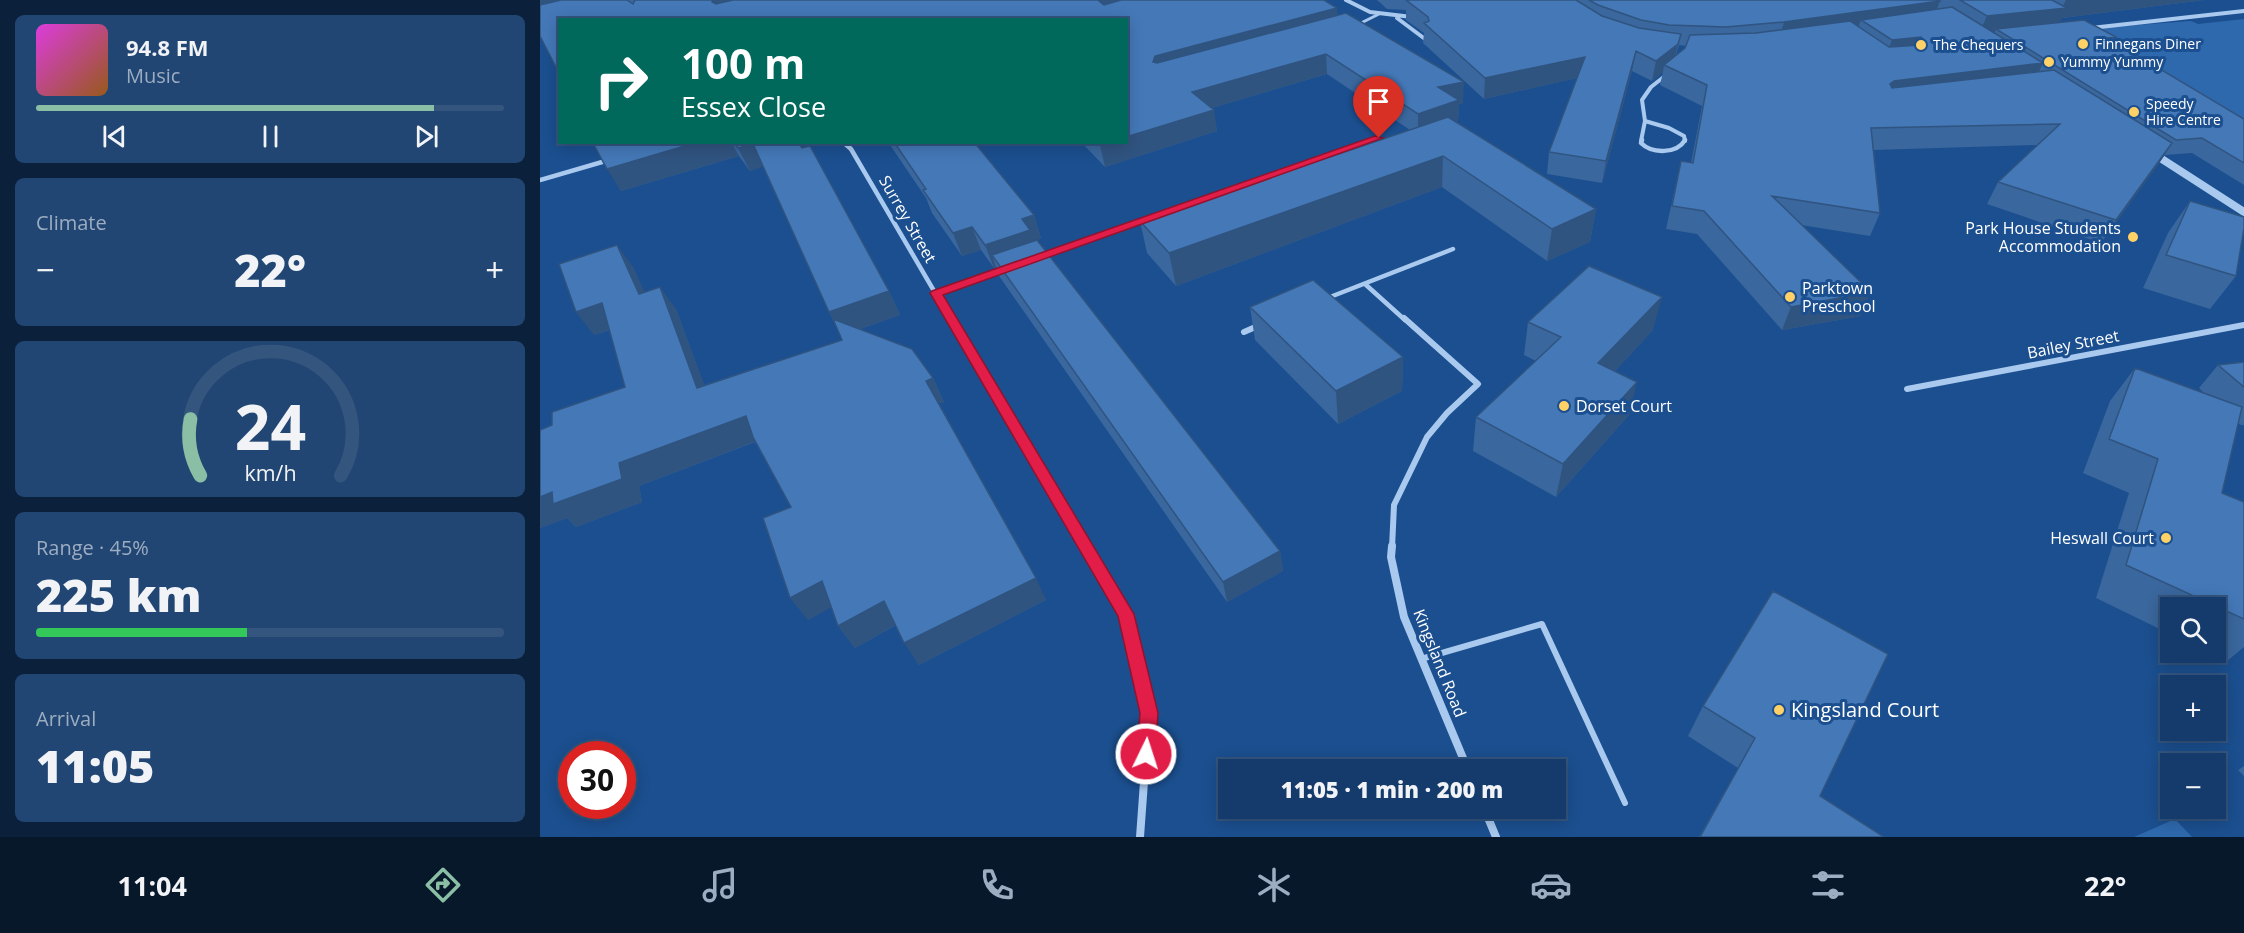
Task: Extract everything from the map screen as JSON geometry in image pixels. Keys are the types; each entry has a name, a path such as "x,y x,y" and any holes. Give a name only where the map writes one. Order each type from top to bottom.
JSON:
{"street":[{"path":"1346,0 1370,12 1417,18"},
{"path":"2081,29 2244,11"},
{"path":"1395,17 1425,39"},
{"path":"1645,121 1678,132 1684,136 1685,141 1667,152 1647,149 1641,143 1645,121 1642,100 1651,87 1669,73"},
{"path":"1188,205 1379,138"},
{"name":"Surrey Street","path":"845,144 851,149 1126,614 1149,713 1140,837"},
{"path":"2148,150 2242,209"},
{"path":"540,180 616,158"},
{"path":"1034,259 1154,216"},
{"path":"1321,301 1453,249"},
{"path":"936,293 1012,267"},
{"name":"Kingsland Road","path":"1365,284 1478,384 1447,413 1427,437 1394,505 1391,557 1404,617 1463,759"},
{"path":"1244,332 1266,323"},
{"name":"Bailey Street","path":"1907,389 2244,325"},
{"path":"1489,819 1496,837"}],"lane":[{"path":"1348,28 1379,14"},
{"path":"1421,658 1542,624 1625,803"}],"shaded area":[{"path":"2244,19 2244,137 2070,30 2191,21 2198,24"},
{"path":"2175,819 2192,837 2134,837"}],"building":[{"path":"561,0 627,0 633,4 635,0 713,0 712,2 716,4 733,0 1100,0 1104,5 1121,0 1324,0 1337,8 1155,56 1153,62 1157,63 1346,13 1464,82 1438,87 1459,100 1418,114 1326,54 1192,92 1214,110 1128,136 1128,18 558,18 558,71 540,36 540,5"},
{"path":"1406,0 1576,0 1602,16 1639,28 1681,34 1678,44 1656,61 1636,51 1606,161 1549,152 1585,57 1485,78 1424,23 1429,21 1428,17"},
{"path":"1589,0 1940,1 1784,22 1726,27 1669,25 1641,20"},
{"path":"1960,0 2052,0 2067,8 1987,16"},
{"path":"1952,7 2043,63 1894,81 1890,84 1892,88 2054,70 2172,143 2116,220 1998,182 2060,124 1871,128 1880,213 1772,196 1871,292 1791,307 1704,211 1672,206 1681,161 1693,163 1707,85 1664,65 1685,48 1690,35 1756,33 1850,21 1889,47 1922,45 1925,41 1921,37 1892,40 1861,20"},
{"path":"2084,20 2116,37 2108,38 2244,119 2244,163 2202,138 2176,140 1996,29"},
{"path":"1448,117 1596,209 1552,229 1443,156 1169,253 1140,221"},
{"path":"594,144 691,144 607,169"},
{"path":"735,144 753,144 738,148"},
{"path":"753,144 799,144 802,148 810,146 889,291 829,312"},
{"path":"895,144 976,144 1034,215 1022,219 1030,230 985,245 972,227 953,233 923,190 926,189"},
{"path":"2190,201 2244,217 2236,276 2166,255"},
{"path":"1037,240 1280,551 1223,582 992,255"},
{"path":"617,245 639,294 660,287 697,388 842,340 833,319 912,349 933,378 926,381 1036,578 904,643 884,601 838,626 822,581 790,598 763,518 791,507 753,437 746,416 619,463 622,479 553,504 552,492 540,497 540,430 552,425 552,412 625,387 602,303 576,312 559,264"},
{"name":"Dorset Court","path":"1589,266 1662,297 1598,363 1637,382 1563,464 1476,417 1561,337 1528,322"},
{"path":"1313,280 1403,357 1336,391 1250,307"},
{"path":"2244,362 2244,387 2218,365"},
{"path":"2135,368 2242,407 2222,493 2244,502 2244,619 2226,611 2226,597 2196,597 2126,565 2158,459 2109,439"},
{"name":"Kingsland Court","path":"1773,591 1888,654 1820,796 1884,837 1700,837 1755,738 1703,706"}],"place":[{"name":"Finnegans Diner","path":"2083,44"},
{"name":"The Chequers","path":"1921,45"},
{"name":"Yummy Yummy","path":"2049,62"},
{"name":"Speedy Hire Centre","path":"2134,112"},
{"name":"Park House Students Accommodation","path":"2133,237"},
{"name":"Parktown Preschool","path":"1790,297"},
{"name":"Dorset Court","path":"1564,406"},
{"name":"Heswall Court","path":"2166,538"},
{"name":"Kingsland Court","path":"1779,710"}],"route":[{"path":"1146,754 1149,713 1126,614 936,293 1379,138"}]}
